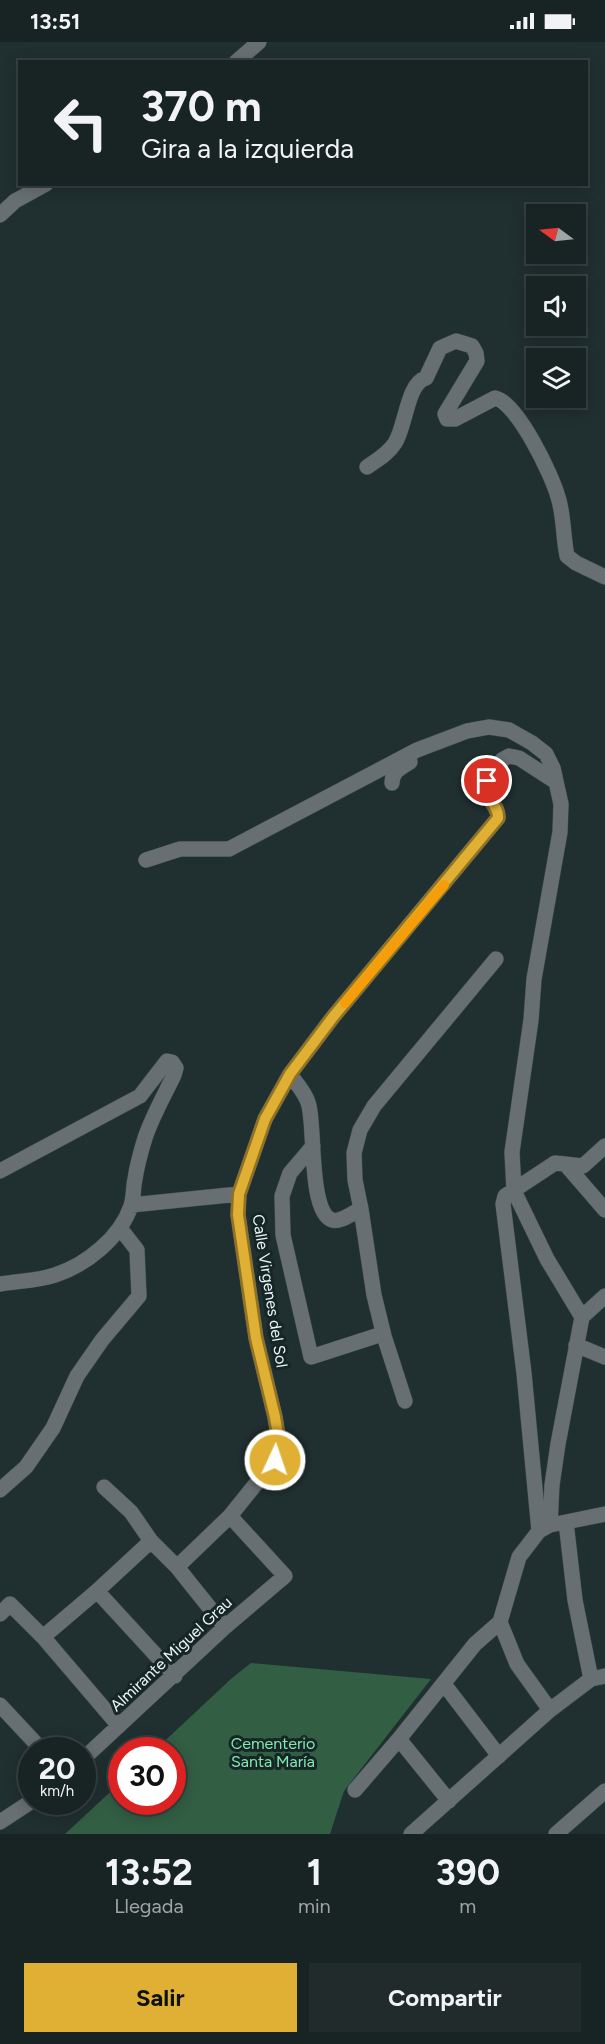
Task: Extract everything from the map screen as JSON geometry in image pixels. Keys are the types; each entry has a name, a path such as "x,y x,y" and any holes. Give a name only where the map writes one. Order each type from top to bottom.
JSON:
{"street":[{"path":"238,60 260,42"},
{"path":"0,215 15,201 42,186"},
{"path":"367,467 388,452 395,443 402,431 413,389 417,382 426,378 440,348 456,341 472,346 477,361 445,414 447,419 455,419 495,398 501,399 525,427 547,468 559,498 567,556 605,577"},
{"path":"146,860 180,849 229,849 417,750 467,731 489,728 509,730 546,754 553,768 561,804 560,832 534,979 531,1020 512,1152 514,1191 547,1259 582,1317"},
{"path":"392,783 392,777 398,769 414,760 417,750"},
{"name":"Calle Virgenes del Sol","path":"177,1567 230,1516 275,1460 278,1435 256,1338 238,1215 239,1194 265,1119 290,1074 333,1017 498,818 497,808 485,795 484,788 502,760 509,756 519,758 556,782"},
{"path":"405,1401 384,1336 374,1295 355,1180 354,1153 360,1130 374,1106 496,959"},
{"path":"0,1171 140,1096 167,1061 172,1062 176,1068 146,1137 135,1178 131,1205 120,1228 107,1242 83,1261 67,1270 28,1281 0,1284"},
{"path":"290,1074 309,1104 320,1209 330,1220 337,1221 361,1209"},
{"path":"313,1146 290,1173 282,1196 283,1235 311,1357 376,1336"},
{"path":"411,1834 550,1710 598,1678 552,1526 524,1373 503,1204 505,1196 555,1163 583,1166 605,1146"},
{"path":"567,1166 605,1210"},
{"path":"131,1205 239,1194"},
{"path":"0,1490 26,1467 53,1428 77,1376 102,1340 139,1296 138,1250 120,1228"},
{"path":"552,1526 552,1485 582,1317 605,1296"},
{"path":"576,1345 605,1357"},
{"path":"104,1486 131,1512 151,1541 177,1567 225,1627"},
{"path":"355,1790 475,1644 500,1622 519,1557 552,1526 605,1514"},
{"name":"Almirante Miguel Grau","path":"96,1748 225,1627 285,1576 230,1516"},
{"path":"43,1637 98,1591 151,1541"},
{"path":"98,1591 175,1676"},
{"path":"0,1614 10,1604 43,1637 119,1726"},
{"path":"500,1622 517,1664 550,1710"},
{"path":"444,1684 499,1756"},
{"path":"0,1705 30,1737"},
{"path":"399,1739 449,1801"},
{"path":"558,1833 605,1791"},
{"path":"1,1820 18,1810"}],"green space":[{"name":"Cementerio Santa María","path":"251,1663 431,1679 344,1791 330,1834 65,1834 85,1815 96,1815 96,1805 108,1794 108,1815 186,1815 186,1737 169,1737"}],"slow traffic":[{"path":"345,1003 444,885"}],"route":[{"path":"275,1460 278,1435 256,1338 238,1215 239,1194 265,1119 290,1074 333,1017 498,818 497,808 485,795 484,788 487,781"}]}
